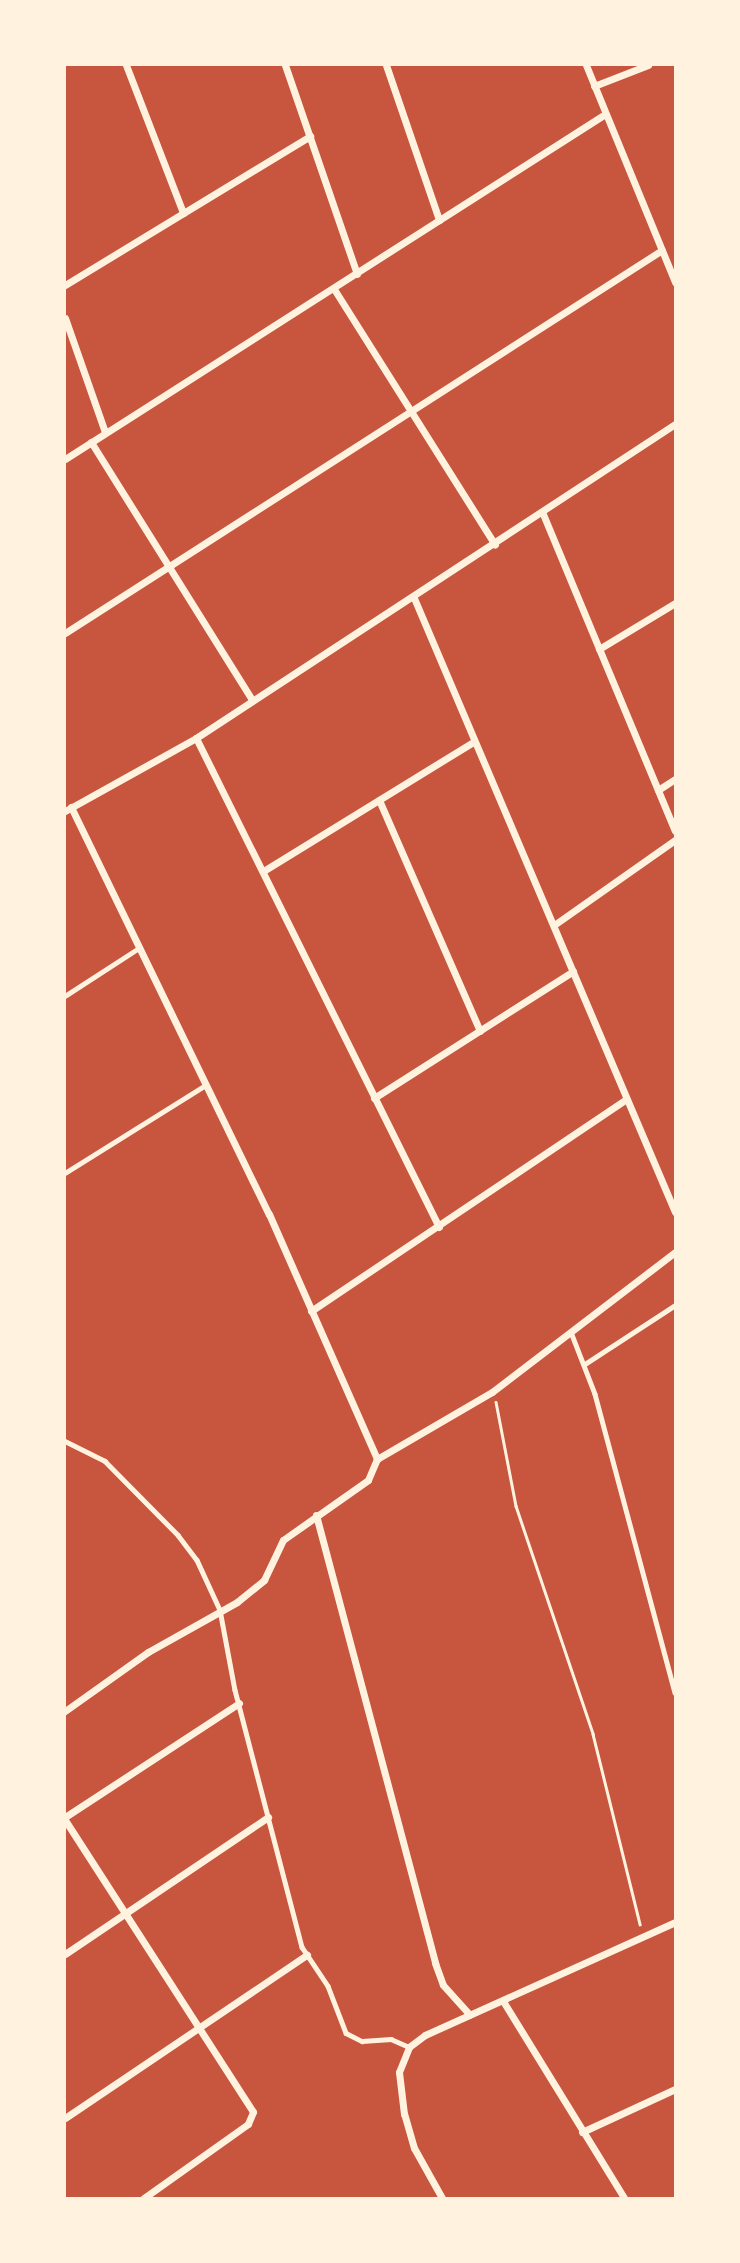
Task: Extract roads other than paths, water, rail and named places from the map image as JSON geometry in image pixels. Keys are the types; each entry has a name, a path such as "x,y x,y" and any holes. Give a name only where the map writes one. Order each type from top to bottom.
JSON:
{"street":[{"path":"126,65 183,214"},
{"path":"285,65 357,274"},
{"path":"386,65 439,220"},
{"path":"586,65 675,282"},
{"path":"594,86 648,65"},
{"path":"65,459 605,114"},
{"path":"65,285 310,136"},
{"path":"65,633 662,250"},
{"path":"334,289 495,545"},
{"path":"65,318 105,432"},
{"path":"377,1459 206,1085 68,809 196,738 543,514 675,424"},
{"path":"91,442 253,701"},
{"path":"543,514 675,831"},
{"path":"414,598 473,742 554,925 625,1100 675,1212"},
{"path":"599,649 675,603"},
{"path":"196,738 265,870 439,1227"},
{"path":"265,870 473,742"},
{"path":"658,790 675,779"},
{"path":"379,800 480,1031"},
{"path":"554,925 675,840"},
{"path":"374,1098 573,971"},
{"path":"311,1311 625,1100"},
{"path":"65,1711 148,1652 220,1610 264,1580 283,1540 368,1480 377,1459 492,1392 675,1252"},
{"path":"316,1515 435,1963 443,1985 470,2015"},
{"path":"144,2198 248,2124 253,2112 65,1819 239,1703"},
{"path":"65,1954 268,1817"},
{"path":"442,2198 414,2148 404,2114 399,2071 409,2047 470,2015 675,1922"},
{"path":"65,2118 307,1955"},
{"path":"503,2001 624,2198"},
{"path":"582,2132 675,2089"}],"lane":[{"path":"65,996 139,947"},
{"path":"65,1173 206,1085"},
{"path":"585,1364 675,1305"},
{"path":"571,1332 585,1364 675,1692"},
{"path":"65,1441 105,1461 178,1535 197,1560 220,1610 239,1703 307,1955 328,1986 346,2033 362,2041 391,2039 409,2047"}]}
